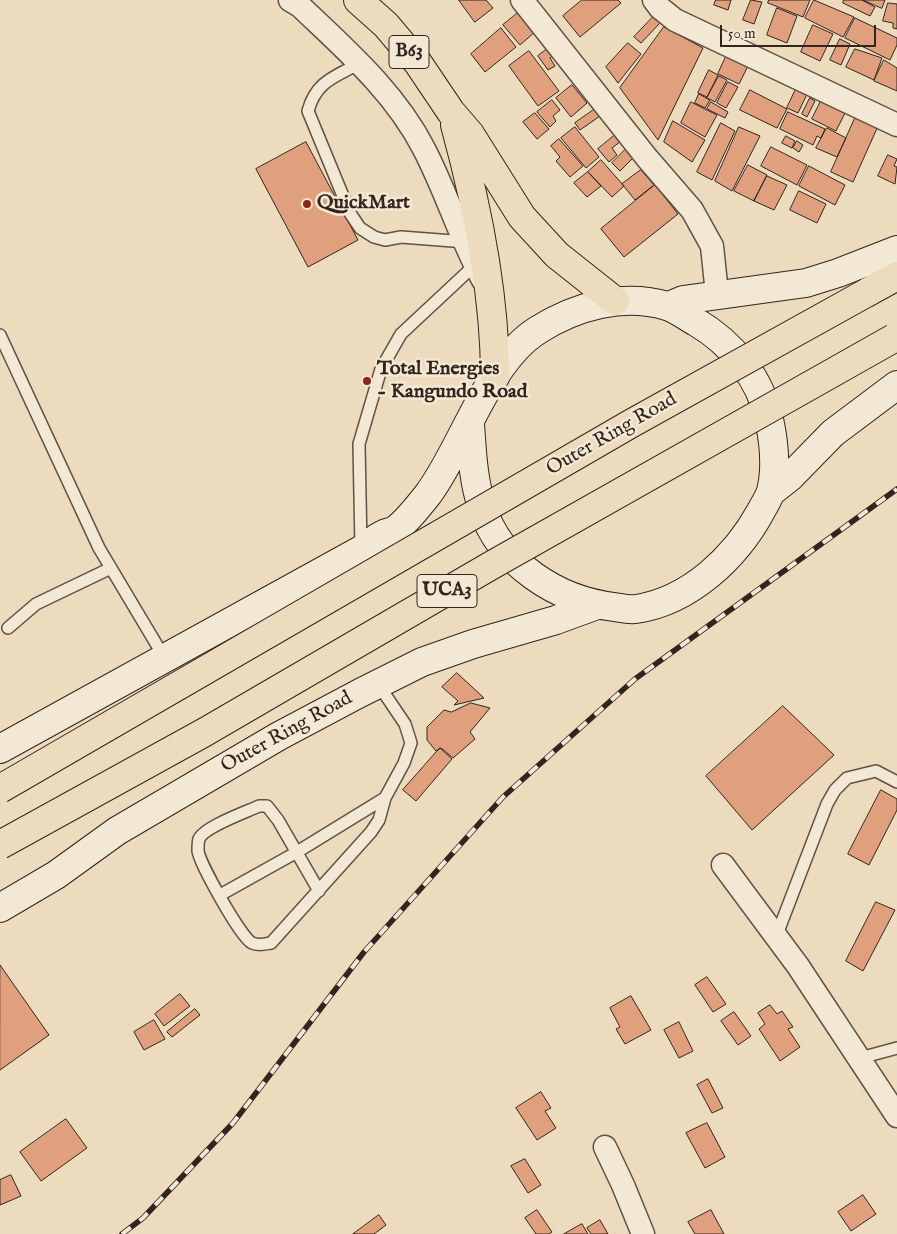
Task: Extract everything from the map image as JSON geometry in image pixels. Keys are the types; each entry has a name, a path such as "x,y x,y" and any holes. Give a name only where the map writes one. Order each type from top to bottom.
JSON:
{"main road":[{"name":"B63","path":"358,0 386,25 418,63 451,112"},
{"path":"451,112 466,168 476,252 488,290 496,377"},
{"path":"451,112 470,134 522,217 557,255 615,301"},
{"path":"669,306 683,300 806,282 838,273 897,250"},
{"name":"Outer Ring Road","path":"0,789 632,423 897,276"},
{"name":"Outer Ring Road","path":"0,748 361,550 383,534 395,530 428,494 456,451 504,362 536,331 576,311 615,301 640,300 669,306 708,329 742,360 765,400 775,446 771,492"},
{"name":"Outer Ring Road","path":"0,845 205,732 492,564 897,336"},
{"name":"Outer Ring Road","path":"470,424 473,472 482,510 501,544 527,572 560,593 597,605 635,610 670,599 700,582 749,532 771,492 790,477 833,433 897,384"},
{"name":"Outer Ring Road","path":"0,908 56,875 117,831 279,736 378,684 422,662 473,644 556,620 597,605"}],"street":[{"path":"290,0 300,6 360,63 398,108 423,148 476,252"},
{"path":"522,0 647,158 692,210 712,246 718,294"},
{"path":"654,0 660,8 675,20 897,125"},
{"path":"722,865 776,937 860,1058 897,1116"},
{"path":"605,1147 643,1234"}],"lane":[{"path":"360,63 318,87 311,98 308,111 350,213 360,228 374,237 385,240 401,237 476,252"},
{"path":"361,550 359,444 382,369 401,334 476,252"},
{"path":"0,335 99,548 164,657"},
{"path":"8,628 36,604 111,568"},
{"path":"319,891 272,810 267,806 259,806 206,831 199,839 198,851 204,869 242,934 252,943 262,945 271,943 319,891 371,832 379,820 385,798 404,763 411,743 405,724 378,684"},
{"path":"776,937 827,804 835,790 847,778 876,771 897,782"},
{"path":"220,895 297,852 385,798"},
{"path":"860,1058 897,1048"}],"building":[{"path":"459,0 486,0 493,8 475,22"},
{"path":"582,0 618,0 621,3 580,37 563,16"},
{"path":"716,0 731,0 728,10 714,5"},
{"path":"751,0 762,2 754,24 743,20"},
{"path":"769,0 810,0 803,17 768,3"},
{"path":"814,0 854,17 843,37 805,18"},
{"path":"844,0 862,0 875,7 870,16 843,3"},
{"path":"863,0 885,0 882,8"},
{"path":"888,3 897,4 897,29 893,28 893,23 883,21"},
{"path":"777,8 797,16 787,43 767,35"},
{"path":"519,12 536,31 520,45 503,25"},
{"path":"654,16 661,22 641,43 634,37"},
{"path":"855,18 897,38 897,45 890,60 845,38"},
{"path":"813,25 833,34 820,61 801,52"},
{"path":"664,27 703,48 658,140 620,88"},
{"path":"501,28 516,47 485,72 471,54"},
{"path":"840,39 850,44 841,65 830,60"},
{"path":"628,43 641,54 618,83 606,67"},
{"path":"551,46 557,53 550,58 555,66 548,70 538,56"},
{"path":"855,49 882,58 874,80 846,67"},
{"path":"729,50 750,62 739,84 718,74"},
{"path":"529,51 559,91 538,106 509,66"},
{"path":"884,60 897,68 897,91 874,81"},
{"path":"709,70 718,75 707,97 698,93"},
{"path":"719,76 727,80 715,102 707,98"},
{"path":"728,82 738,87 726,108 717,103"},
{"path":"572,85 587,103 571,117 556,98"},
{"path":"796,89 807,94 798,113 787,108"},
{"path":"750,90 787,109 777,128 740,110"},
{"path":"699,94 710,100 705,108 695,103"},
{"path":"810,98 815,101 807,117 802,114"},
{"path":"552,100 560,110 553,116 556,121 550,127 537,112"},
{"path":"821,101 845,113 836,131 812,119"},
{"path":"691,102 717,115 705,137 681,123"},
{"path":"711,102 728,112 725,118 707,109"},
{"path":"595,109 600,116 580,130 575,123"},
{"path":"788,112 825,129 821,138 817,136 813,145 780,129"},
{"path":"535,113 549,129 537,139 523,122"},
{"path":"856,116 878,126 853,182 831,172"},
{"path":"673,121 705,140 692,162 664,142"},
{"path":"721,123 735,131 712,180 697,172"},
{"path":"575,127 599,157 586,168 561,138"},
{"path":"739,127 760,136 732,191 715,181"},
{"path":"827,128 846,138 837,157 816,148"},
{"path":"615,135 621,141 612,148 617,155 609,162 598,149"},
{"path":"786,136 795,141 792,148 782,143"},
{"path":"559,139 583,166 570,177 556,161 560,157 551,146"},
{"path":"797,141 803,145 799,152 793,148"},
{"name":"QuickMart","path":"306,142 358,240 308,267 256,169"},
{"path":"771,147 807,165 797,185 761,166"},
{"path":"627,148 635,156 620,171 612,163"},
{"path":"888,155 897,159 894,166 897,167 895,184 878,176"},
{"path":"601,160 624,186 612,197 588,172"},
{"path":"748,165 767,175 754,201 734,191"},
{"path":"809,166 845,185 835,205 799,186"},
{"path":"641,170 654,185 635,200 622,184"},
{"path":"588,172 601,186 587,197 574,183"},
{"path":"767,176 787,185 774,210 754,201"},
{"path":"655,185 678,214 624,257 601,229"},
{"path":"799,191 826,204 817,223 790,210"},
{"path":"457,673 484,698 454,705 458,701 442,687"},
{"path":"471,703 490,708 470,732 475,739 453,758 441,748 436,751 427,740 427,727 444,710 451,712"},
{"path":"783,706 834,755 752,830 706,776"},
{"path":"440,748 452,759 416,801 403,790"},
{"path":"881,790 897,799 897,810 869,865 848,854"},
{"path":"876,902 895,910 863,971 846,961"},
{"path":"0,965 49,1035 0,1070"},
{"path":"707,977 726,1004 713,1012 695,985"},
{"path":"180,994 190,1006 164,1026 155,1014"},
{"path":"631,996 651,1030 625,1044 616,1029 620,1027 610,1008"},
{"path":"770,1005 777,1014 782,1011 793,1027 788,1029 800,1047 780,1061 759,1029 765,1024 758,1013"},
{"path":"195,1009 200,1015 172,1037 167,1032"},
{"path":"734,1012 751,1036 738,1045 721,1021"},
{"path":"154,1020 165,1039 144,1050 134,1032"},
{"path":"679,1022 693,1051 679,1058 664,1030"},
{"path":"708,1079 723,1108 712,1113 697,1085"},
{"path":"541,1092 551,1108 545,1111 556,1128 537,1140 516,1108"},
{"path":"66,1119 87,1148 41,1181 20,1152"},
{"path":"707,1123 725,1157 705,1168 686,1133"},
{"path":"525,1159 541,1185 528,1193 511,1166"},
{"path":"11,1175 21,1196 0,1205 0,1180"},
{"path":"863,1195 876,1214 851,1231 838,1212"},
{"path":"537,1210 552,1232 549,1234 536,1234 525,1218"},
{"path":"711,1210 724,1234 695,1234 688,1222"},
{"path":"379,1215 386,1225 374,1234 353,1234"},
{"path":"600,1220 608,1234 591,1234 587,1228"},
{"path":"582,1224 588,1234 564,1234"}],"railway":[{"path":"122,1234 143,1218 233,1123 364,952 503,797 635,679 897,489"}],"place":[{"name":"QuickMart","path":"307,204"},
{"name":"Total Energies - Kangundo Road","path":"367,381"}]}
